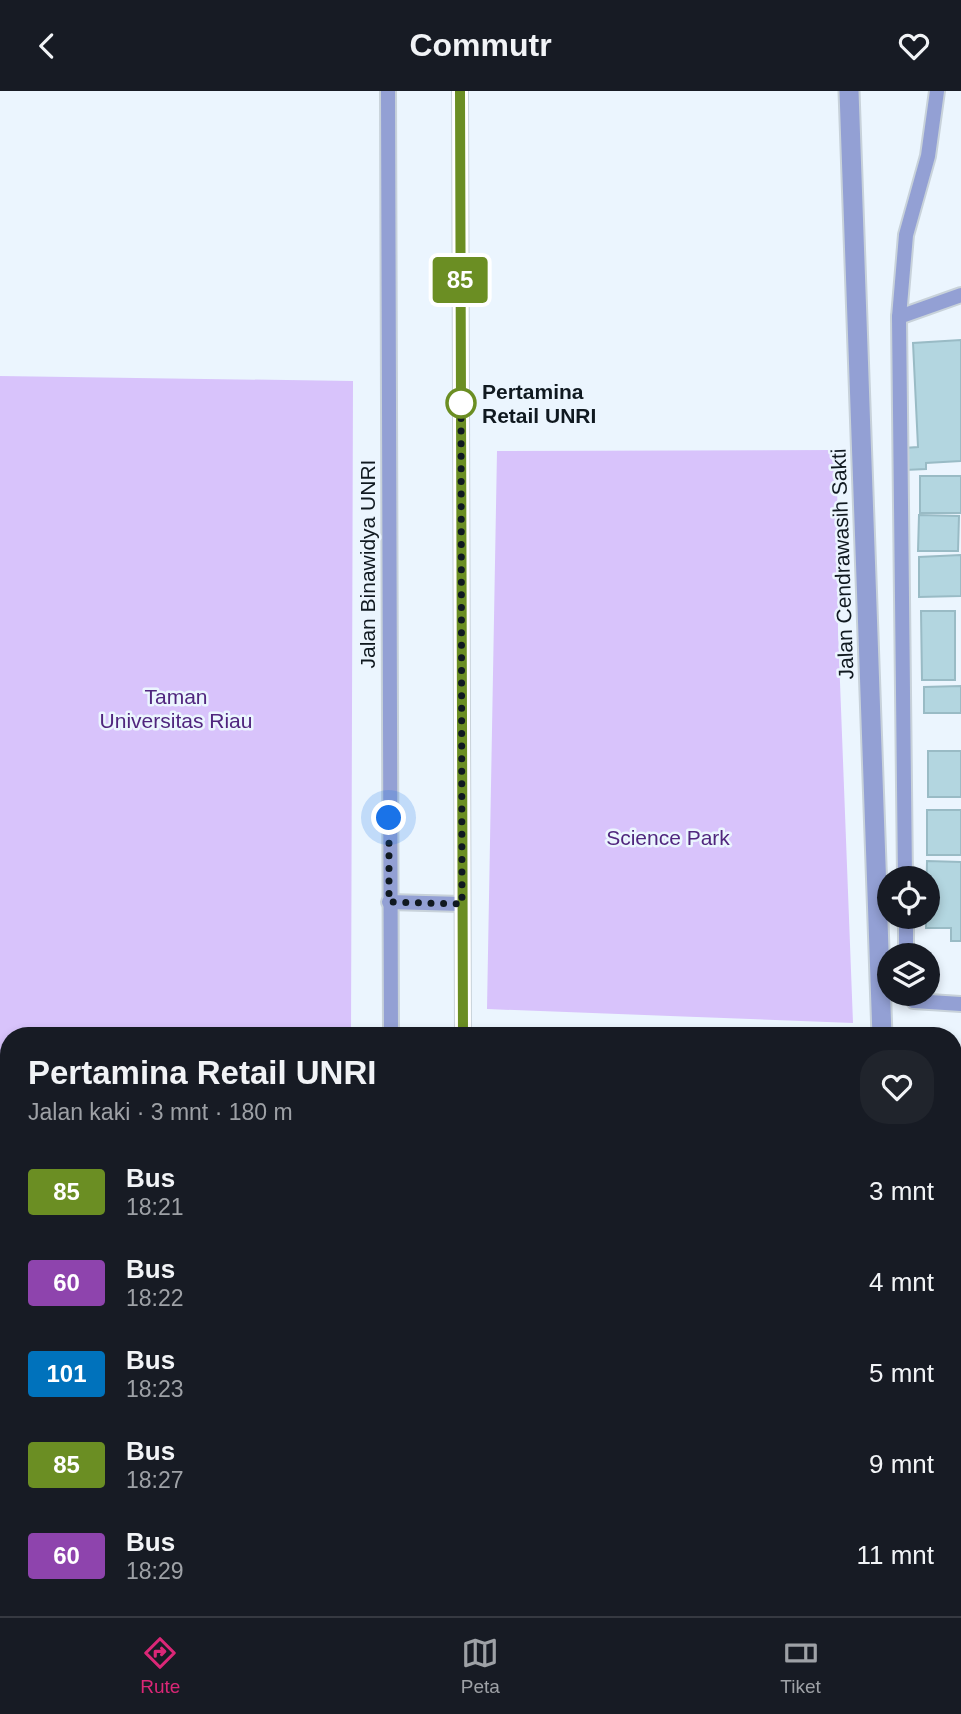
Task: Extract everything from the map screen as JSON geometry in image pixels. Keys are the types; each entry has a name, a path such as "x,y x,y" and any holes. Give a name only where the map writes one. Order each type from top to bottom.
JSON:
{"street":[{"name":"Jalan Cendrawasih Sakti","path":"849,91 882,1027"}],"lane":[{"name":"Jalan Binawidya UNRI","path":"387,91 391,1027"},
{"path":"460,91 463,1027"},
{"path":"905,866 899,317 906,235 928,156 937,91"},
{"path":"899,317 961,295"},
{"path":"389,902 462,904"},
{"path":"940,1003 961,1005"}],"green space":[{"name":"Taman Universitas Riau","path":"0,376 353,381 351,1027 0,1027"},
{"name":"Science Park","path":"837,450 838,630 853,1023 487,1009 497,451"}],"building":[{"path":"961,340 961,461 926,463 926,469 905,470 904,448 918,447 913,343"},
{"path":"920,476 961,476 961,513 920,513"},
{"path":"919,515 959,516 958,551 918,551"},
{"path":"961,555 961,596 919,597 919,557"},
{"path":"921,611 955,611 955,680 922,680"},
{"path":"961,686 961,713 924,713 924,687"},
{"path":"928,751 961,751 961,797 928,797"},
{"path":"927,810 961,810 961,855 927,855"},
{"path":"927,861 961,862 961,941 951,941 951,928 940,928 940,866 927,866"}],"bus line":[{"name":"85","path":"460,91 463,1027"}],"place":[{"name":"Pertamina Retail UNRI","path":"461,403"}],"route":[{"path":"389,818 389,902 462,904 461,403"}]}
